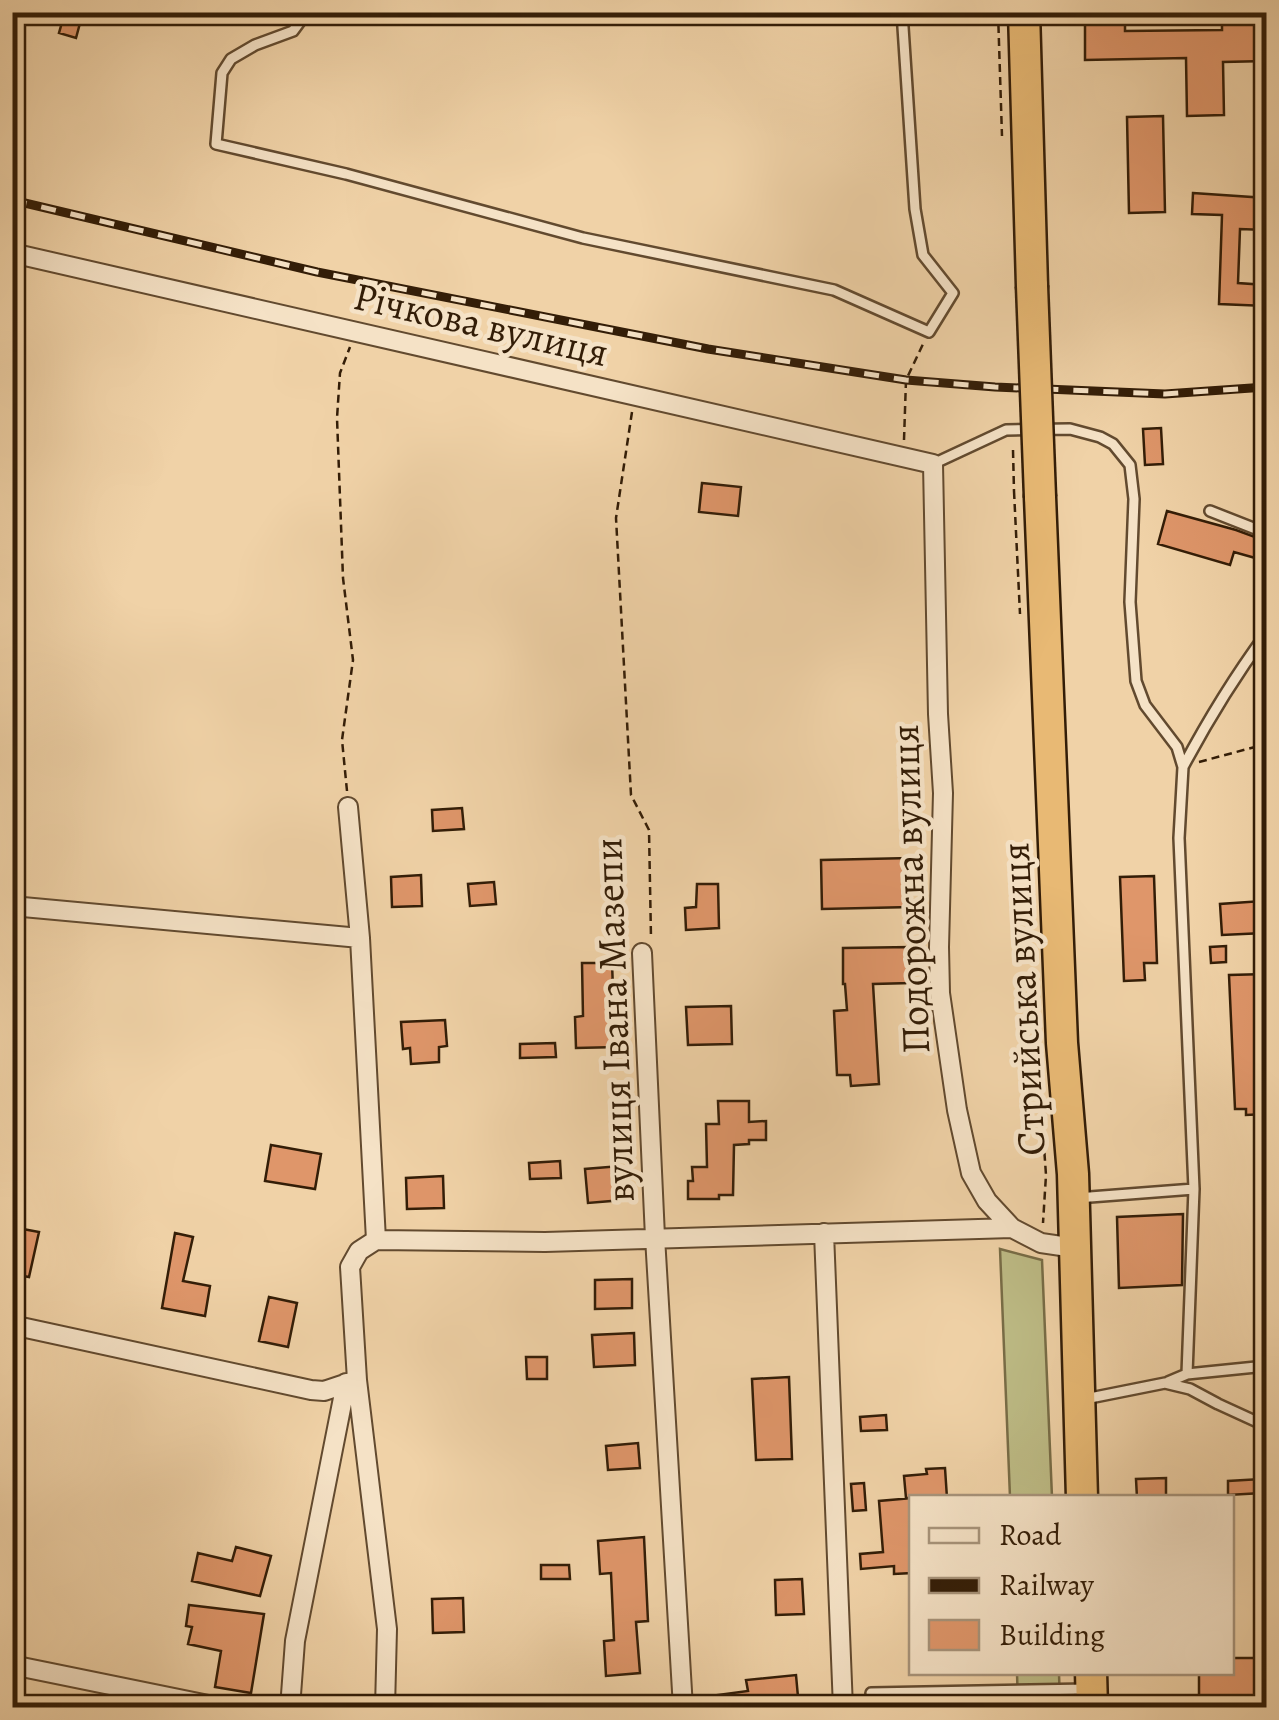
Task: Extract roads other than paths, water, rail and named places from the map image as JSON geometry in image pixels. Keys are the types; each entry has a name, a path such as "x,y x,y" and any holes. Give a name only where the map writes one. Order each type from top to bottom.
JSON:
{"highway":[{"name":"Стрийська вулиця","path":"1024,12 1082,1495"}],"street":[{"name":"Річкова вулиця","path":"12,253 934,464"},
{"name":"Подорожна вулиця","path":"934,464 943,793 940,993 957,1110 970,1173 987,1201 1012,1228 1041,1243 1075,1248"},
{"path":"348,807 360,938 376,1240"},
{"path":"12,906 360,938"},
{"name":"вулиця Івана Мазепи","path":"642,954 683,1708"},
{"path":"385,1708 387,1629 352,1381 350,1266 358,1251 376,1240 545,1242 1012,1228"},
{"path":"824,1233 842,1708"},
{"path":"12,1325 312,1390 324,1391 352,1381"},
{"path":"290,1708 295,1640 352,1381"},
{"path":"12,1666 222,1708"}],"lane":[{"path":"306,12 293,31 232,59 222,73 216,144 346,174 583,238 834,290 929,332 953,293 923,255 915,209 902,12"},
{"path":"934,464 1006,430 1070,428 1100,437 1123,454 1134,478 1130,602 1136,680 1152,716 1171,736 1184,766"},
{"path":"1210,511 1266,534"},
{"path":"1187,1374 1194,1189 1179,838 1184,766 1214,710 1266,634"},
{"path":"1072,1198 1194,1189"},
{"path":"1080,1400 1165,1383 1187,1374 1266,1366"},
{"path":"1165,1383 1190,1389 1266,1426"},
{"path":"871,1692 1092,1690"}],"railway":[{"path":"12,200 317,272 708,349 906,380 1165,394 1266,387"}]}
